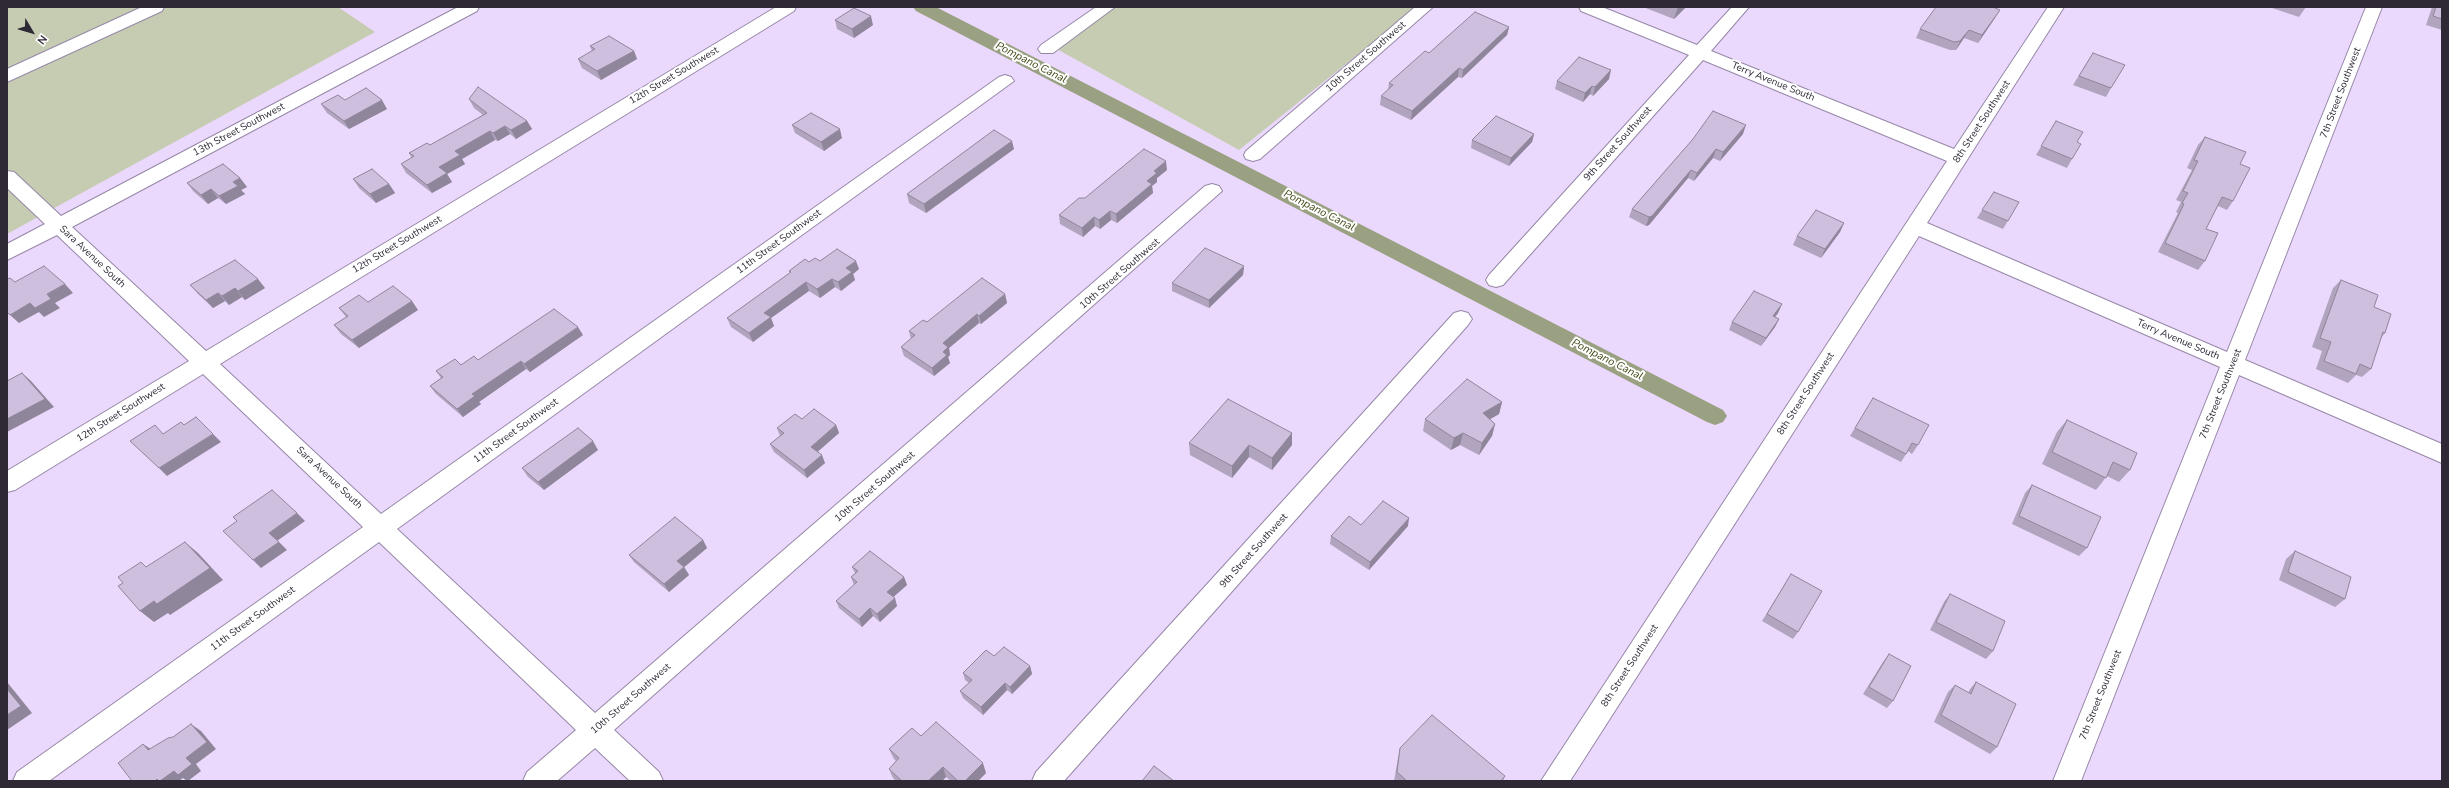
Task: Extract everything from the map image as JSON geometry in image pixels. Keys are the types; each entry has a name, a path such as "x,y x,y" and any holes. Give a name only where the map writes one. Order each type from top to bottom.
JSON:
{"street":[{"path":"7,76 156,7"},
{"name":"13th Street Southwest","path":"7,253 471,7"},
{"name":"12th Street Southwest","path":"7,483 788,7"},
{"path":"1047,49 1107,7"},
{"name":"10th Street Southwest","path":"1253,155 1425,7"},
{"name":"Terry Avenue South","path":"1587,7 1958,158"},
{"name":"9th Street Southwest","path":"1496,280 1741,7"},
{"name":"8th Street Southwest","path":"1555,781 2056,7"},
{"name":"7th Street Southwest","path":"2067,781 2374,7"},
{"name":"11th Street Southwest","path":"27,781 1005,81"},
{"name":"Sara Avenue South","path":"7,177 381,527 649,781"},
{"name":"10th Street Southwest","path":"537,781 1212,191"},
{"name":"Terry Avenue South","path":"1915,226 2442,454"},
{"name":"9th Street Southwest","path":"1046,781 1461,319"}],"green space":[{"path":"7,7 338,7 375,32 7,234"},
{"path":"1098,7 1417,7 1239,150 1046,43"}],"building":[{"path":"1936,7 1993,7 2000,10 1982,35 1969,30 1960,41 1954,42 1920,29"},
{"path":"2436,7 2442,7 2442,19 2433,16"},
{"path":"854,8 871,16 852,29 835,20"},
{"path":"1475,12 1509,27 1463,70 1459,68 1412,111 1381,96 1393,85 1389,83 1425,51 1429,53"},
{"path":"609,36 634,51 597,71 578,59 595,49 590,46"},
{"path":"2093,53 2125,65 2111,88 2079,76"},
{"path":"1579,57 1611,70 1595,87 1592,86 1585,93 1557,81"},
{"path":"478,87 527,121 511,130 505,126 493,133 490,131 455,151 460,155 439,167 447,173 427,185 401,164 414,156 409,153 427,143 430,145 487,113 469,99"},
{"path":"366,88 382,100 344,121 321,104 338,95 345,100"},
{"path":"1713,111 1746,125 1723,152 1716,149 1697,173 1691,170 1652,216 1649,217 1632,209 1693,139"},
{"path":"811,113 840,129 821,142 792,125"},
{"path":"1496,116 1534,134 1511,158 1472,140"},
{"path":"2056,121 2083,132 2077,142 2081,144 2072,159 2041,146"},
{"path":"994,130 1012,141 924,204 907,194"},
{"path":"2205,137 2246,152 2240,164 2250,168 2233,201 2222,197 2206,229 2218,233 2205,261 2165,243 2184,204 2182,203 2188,193 2183,191 2198,161 2194,160"},
{"path":"1144,149 1166,161 1154,171 1157,173 1147,181 1152,184 1116,214 1110,211 1099,220 1094,217 1082,228 1059,215 1079,198 1085,198"},
{"path":"223,164 240,178 233,182 238,186 219,196 211,189 201,195 187,183"},
{"path":"372,169 389,184 370,194 353,179"},
{"path":"1994,192 2019,202 2008,221 1982,210"},
{"path":"1816,210 1844,223 1825,249 1797,236"},
{"path":"1205,248 1244,266 1209,300 1172,283"},
{"path":"837,249 856,261 846,268 852,272 838,282 832,279 817,289 806,282 764,313 771,317 749,333 727,318 791,272 789,271 805,259 809,262 815,258 820,261"},
{"path":"235,260 258,279 238,291 235,288 222,296 218,293 206,300 190,285"},
{"path":"44,266 65,284 47,294 51,299 35,308 30,303 10,315 7,312 7,279 10,278 15,282"},
{"path":"982,278 1005,294 979,316 977,314 943,343 948,347 943,352 947,355 932,368 901,347 915,335 909,331 923,320 927,322"},
{"path":"2341,280 2378,295 2374,307 2391,314 2385,333 2383,332 2371,369 2360,364 2356,374 2324,361 2331,342 2320,338"},
{"path":"393,286 412,301 352,340 334,325 348,316 339,308 359,295 368,302"},
{"path":"1754,291 1782,304 1773,316 1779,319 1766,338 1732,322"},
{"path":"554,309 578,327 524,364 521,361 472,394 475,396 457,409 430,386 443,377 436,371 455,359 461,365 474,356 478,360"},
{"path":"22,373 45,399 7,419 7,381"},
{"path":"1467,379 1502,402 1483,413 1495,424 1482,443 1463,433 1454,438 1425,419"},
{"path":"1873,398 1929,425 1918,445 1912,443 1906,454 1855,428"},
{"path":"1228,399 1292,433 1272,458 1249,445 1232,466 1189,443"},
{"path":"814,409 836,425 811,447 822,455 804,470 770,444 784,433 777,428 795,414 802,419"},
{"path":"196,417 213,434 159,468 130,441 155,425 163,434 181,422 184,425"},
{"path":"2067,420 2137,453 2130,470 2113,462 2106,478 2052,452"},
{"path":"578,428 593,441 538,482 522,468"},
{"path":"2032,485 2101,517 2087,548 2019,516"},
{"path":"272,490 297,513 269,533 279,542 253,560 223,531 237,521 233,517"},
{"path":"1383,501 1409,518 1370,562 1331,536 1349,516 1361,525"},
{"path":"675,517 703,540 677,561 684,567 664,584 629,555"},
{"path":"185,542 210,568 157,604 154,601 140,611 118,586 123,583 118,577 141,562 146,567"},
{"path":"870,551 904,577 887,592 895,598 877,614 870,608 859,619 836,601 857,582 851,577 858,571 852,567"},
{"path":"2295,551 2351,577 2345,599 2288,572"},
{"path":"1791,574 1822,591 1798,632 1767,614"},
{"path":"1950,594 2005,621 1993,651 1936,622"},
{"path":"1004,647 1030,666 1010,687 1005,683 981,707 960,691 972,680 963,673 986,650 994,656"},
{"path":"1889,654 1911,666 1893,701 1869,687"},
{"path":"1976,682 2016,704 1997,747 1941,715 1955,685 1971,694"},
{"path":"7,689 21,706 7,715"},
{"path":"1432,715 1505,776 1501,781 1407,781 1397,772 1400,748"},
{"path":"936,722 983,763 965,781 958,781 943,767 928,781 902,781 889,769 899,758 889,749 912,728 921,736"},
{"path":"191,724 207,742 186,758 192,764 178,775 174,771 160,781 157,779 155,781 132,781 118,763 143,744 148,750 168,738 173,737"},
{"path":"1154,766 1174,781 1142,781"}],"waterway":[{"name":"Pompano Canal","path":"922,7 1715,416"}]}
